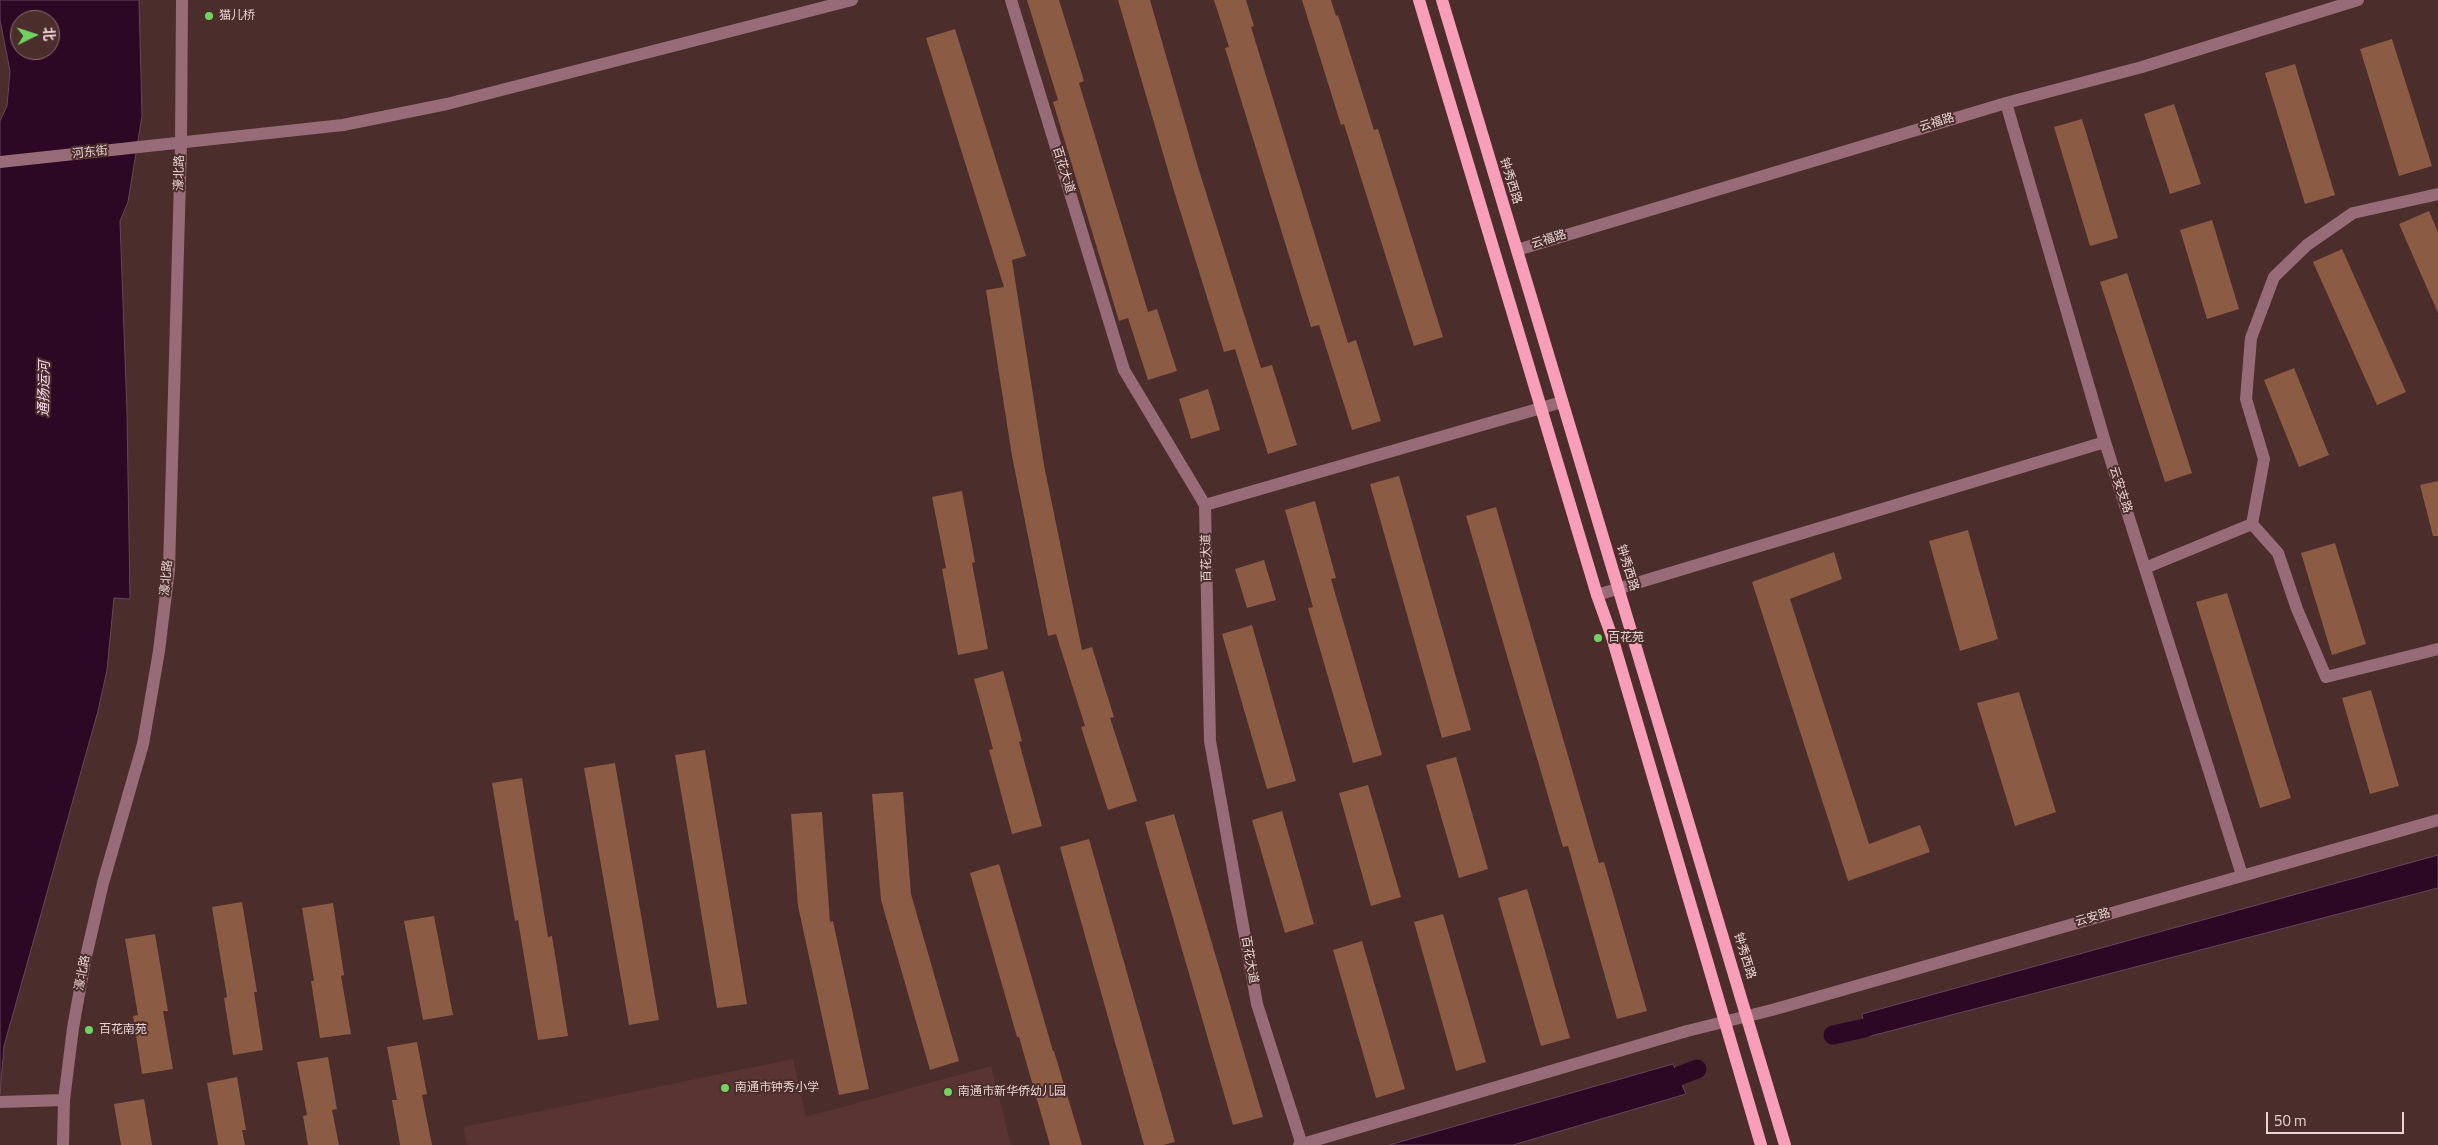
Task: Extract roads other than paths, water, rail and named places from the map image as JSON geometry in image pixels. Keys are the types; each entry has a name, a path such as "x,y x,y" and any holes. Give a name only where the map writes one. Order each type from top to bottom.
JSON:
{"main road":[{"path":"1419,0 1597,595 1612,637 1723,1022 1761,1145"},
{"name":"钟秀西路","path":"1442,0 1785,1145"}],"street":[{"name":"濠北路","path":"63,1145 64,1100 73,1028 85,961 103,883 143,744 159,651 169,569 181,144 182,0"},
{"name":"河东街","path":"0,162 181,144 343,125 447,104 852,0"},
{"name":"百花大道","path":"1011,0 1124,370 1206,505 1210,741 1257,1004 1301,1145"},
{"name":"云福路","path":"1517,250 2006,103 2142,67 2358,0"},
{"name":"云安支路","path":"2006,103 2105,442 2242,875"},
{"path":"2252,524 2264,459 2246,400 2252,338 2274,277 2307,244 2353,214 2438,194"},
{"path":"1206,505 1562,402"},
{"path":"1597,595 2105,442"},
{"path":"2145,568 2252,524"},
{"path":"2252,524 2278,553 2297,609 2326,677 2438,649"},
{"name":"云安路","path":"1301,1145 1687,1031 1772,1010 2438,820"},
{"path":"6,1102 64,1100"}],"water":[{"name":"通扬运河","path":"0,0 139,0 142,116 128,202 120,221 127,412 130,599 114,598 107,670 98,711 4,1046 0,1094 0,121 7,106 10,71 0,20"},
{"path":"2438,855 2438,888 1867,1037 1862,1014"},
{"path":"1673,1064 1686,1094 1513,1145 1389,1145"}],"waterway":[{"path":"1833,1035 1865,1028"},
{"path":"1679,1076 1697,1069"}],"place":[{"name":"猫儿桥","path":"209,16"},
{"name":"百花苑","path":"1598,638"},
{"name":"百花南苑","path":"89,1030"},
{"name":"南通市钟秀小学","path":"725,1088"},
{"name":"南通市新华侨幼儿园","path":"948,1092"}]}
